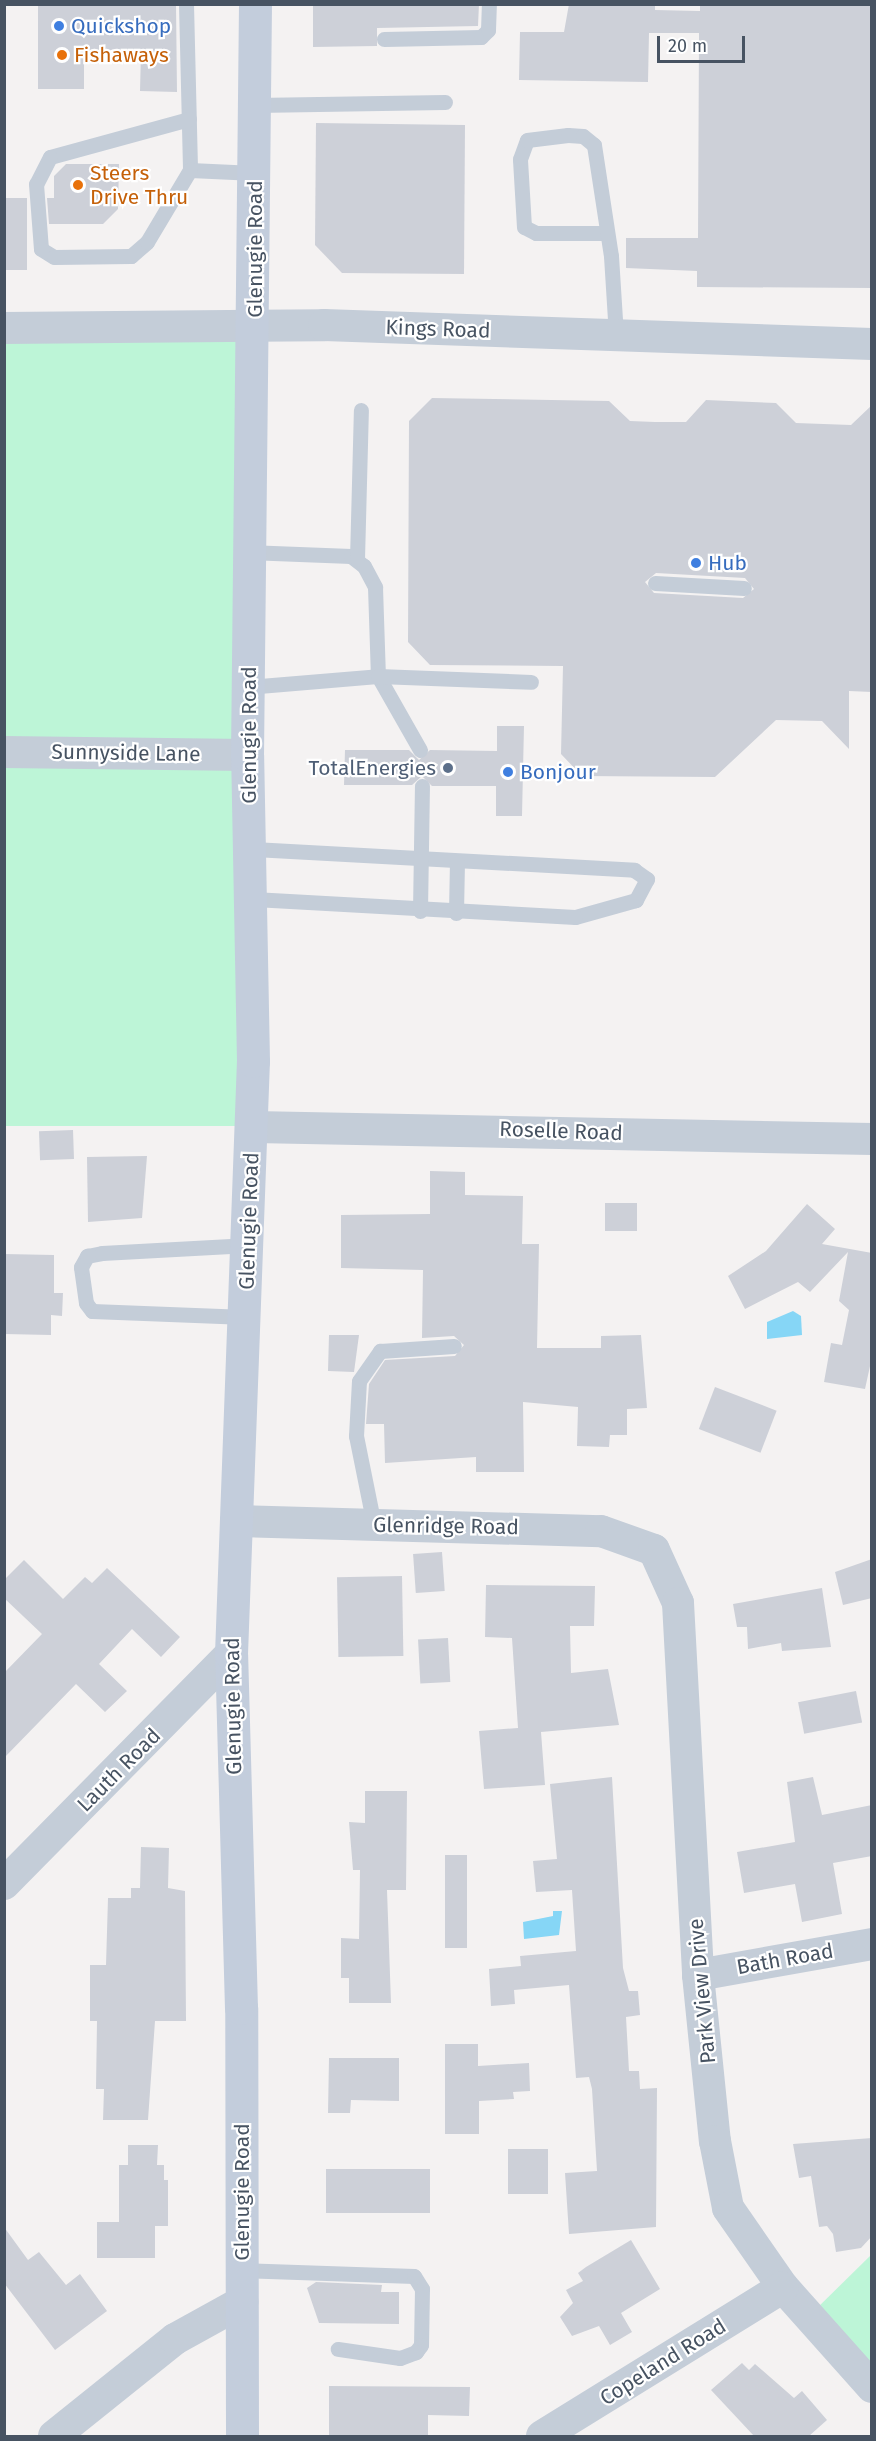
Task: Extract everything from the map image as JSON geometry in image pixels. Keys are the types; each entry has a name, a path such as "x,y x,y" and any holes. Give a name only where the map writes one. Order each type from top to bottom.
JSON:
{"street":[{"name":"Glenugie Road","path":"243,2436 231,1654 252,1127 252,849 247,755 255,325 255,4"},
{"name":"Kings Road","path":"4,328 255,325 872,344"},
{"name":"Sunnyside Lane","path":"4,752 247,755"},
{"name":"Roselle Road","path":"252,1127 872,1139"},
{"name":"Glenridge Road","path":"236,1521 601,1531 654,1550"},
{"name":"Park View Drive","path":"654,1550 678,1603 698,1975 715,2141 728,2208 783,2287 872,2387"},
{"name":"Lauth Road","path":"4,1884 231,1654"},
{"name":"Bath Road","path":"698,1975 872,1944"},
{"path":"54,2436 242,2286"},
{"name":"Copeland Road","path":"542,2436 783,2287"}],"lane":[{"path":"186,4 189,119 190,170 147,242 131,256 54,257 41,249 36,184 50,157 189,119"},
{"path":"384,39 481,37 488,30 489,4"},
{"path":"255,105 445,102"},
{"path":"605,233 536,233 524,227 520,159 527,140 568,135 590,140 597,154 616,335"},
{"path":"190,170 255,173"},
{"path":"361,410 357,559 375,587 378,676 420,750"},
{"path":"250,552 357,559"},
{"path":"655,583 744,588"},
{"path":"249,687 378,676 531,682"},
{"path":"420,911 422,786"},
{"path":"252,849 634,870 646,879 646,890 636,900 575,917 420,911 252,899"},
{"path":"456,913 457,862"},
{"path":"246,1317 93,1311 86,1303 81,1267 87,1256 102,1253 249,1245"},
{"path":"374,1525 356,1436 359,1382 380,1351 454,1346"},
{"path":"242,2286 414,2276 422,2289 421,2344 416,2352 400,2358 338,2349"}],"green space":[{"path":"5,326 255,326 255,1126 5,1126"},
{"path":"871,2255 871,2389 810,2315"}],"water":[{"path":"793,1311 801,1316 802,1335 767,1339 767,1322"},
{"path":"553,1911 562,1911 559,1935 524,1939 523,1922 553,1916"}],"building":[{"path":"38,4 176,4 177,92 140,91 141,51 84,51 84,89 38,89"},
{"path":"313,4 479,4 478,26 377,28 377,46 313,47"},
{"path":"569,4 655,4 655,10 700,11 700,4 872,4 872,288 697,287 697,271 626,268 626,238 698,238 699,33 649,33 648,82 519,80 520,32 564,32"},
{"path":"316,123 465,125 464,274 342,273 315,245"},
{"path":"66,164 119,164 118,209 103,224 49,224 47,198 54,198 54,176"},
{"path":"4,198 27,198 27,270 4,270"},
{"path":"432,398 609,401 630,421 655,422 686,422 706,400 776,403 796,423 851,425 872,405 872,692 849,691 849,749 822,721 776,720 715,777 582,776 561,754 563,666 430,665 408,642 409,421","holes":["656,573 745,578 754,589 743,598 654,593 645,582"]},
{"path":"497,726 524,726 522,816 496,816 496,786 432,786 422,776 412,785 344,785 345,750 409,750 419,760 430,750 497,751"},
{"path":"73,1130 74,1159 40,1160 39,1131"},
{"path":"147,1156 142,1218 88,1222 87,1157"},
{"path":"430,1171 465,1172 465,1195 523,1196 522,1244 539,1244 537,1348 601,1348 601,1336 641,1335 647,1408 627,1409 627,1435 610,1435 609,1447 577,1446 578,1407 523,1402 524,1472 476,1472 476,1457 385,1463 384,1424 366,1424 369,1384 385,1360 455,1356 464,1345 454,1336 422,1338 423,1270 341,1268 341,1215 430,1214"},
{"path":"605,1203 637,1203 637,1231 605,1231"},
{"path":"807,1204 835,1229 822,1244 872,1253 872,1357 865,1389 824,1382 831,1343 842,1345 849,1310 839,1301 848,1252 810,1292 798,1282 745,1309 728,1276 766,1251"},
{"path":"4,1254 54,1255 54,1293 63,1293 62,1316 51,1315 51,1335 4,1334"},
{"path":"329,1335 359,1335 354,1372 328,1371"},
{"path":"715,1387 777,1411 760,1453 699,1429"},
{"path":"442,1552 445,1591 416,1593 413,1554"},
{"path":"872,1559 872,1598 843,1605 835,1572"},
{"path":"24,1560 63,1599 85,1577 92,1583 107,1568 180,1637 161,1657 132,1629 99,1664 127,1691 105,1712 76,1684 4,1758 4,1673 42,1634 4,1598 4,1580"},
{"path":"402,1576 403,1656 338,1657 337,1577"},
{"path":"486,1585 595,1586 594,1626 570,1626 571,1673 608,1669 619,1725 541,1732 545,1785 484,1789 479,1731 518,1728 512,1638 485,1637"},
{"path":"822,1588 831,1647 782,1651 781,1643 748,1649 747,1627 737,1627 733,1604"},
{"path":"448,1638 450,1682 420,1684 418,1640"},
{"path":"856,1691 862,1722 804,1734 798,1702"},
{"path":"612,1777 623,1968 629,1991 638,1991 640,2015 626,2017 629,2071 639,2071 640,2089 657,2088 656,2227 569,2234 565,2173 597,2171 592,2089 589,2077 576,2078 569,1985 514,1990 515,2004 491,2006 489,1969 521,1966 520,1956 576,1951 572,1890 536,1892 533,1861 557,1859 550,1784"},
{"path":"813,1777 822,1815 872,1805 872,1856 833,1863 842,1914 802,1922 795,1884 744,1893 737,1852 795,1842 787,1782"},
{"path":"365,1791 407,1791 406,1890 387,1890 391,2003 349,2003 349,1978 341,1978 341,1938 359,1939 360,1870 353,1870 349,1822 365,1823"},
{"path":"141,1847 169,1848 168,1888 185,1891 186,2021 155,2021 148,2120 103,2120 104,2089 96,2089 97,2021 90,2021 90,1965 106,1965 108,1898 131,1898 131,1888 140,1888"},
{"path":"445,1855 467,1855 467,1948 445,1948"},
{"path":"445,2044 478,2044 478,2066 529,2063 530,2091 513,2092 514,2099 479,2101 479,2134 445,2134"},
{"path":"329,2058 399,2058 399,2101 351,2100 350,2113 328,2113"},
{"path":"872,2138 872,2236 861,2248 836,2252 833,2234 827,2226 819,2227 811,2176 799,2178 793,2144"},
{"path":"128,2145 158,2145 157,2165 164,2165 164,2180 168,2180 168,2226 155,2226 155,2258 97,2258 97,2222 119,2222 119,2165 128,2165"},
{"path":"508,2149 548,2149 548,2194 508,2194"},
{"path":"326,2169 430,2169 430,2213 326,2213"},
{"path":"4,2227 28,2260 39,2252 66,2285 80,2274 107,2311 55,2350 4,2283"},
{"path":"631,2240 660,2289 621,2313 632,2332 610,2345 599,2326 572,2336 560,2317 573,2303 566,2290 583,2281 578,2273"},
{"path":"316,2282 382,2285 381,2292 399,2292 399,2324 319,2323 307,2288"},
{"path":"742,2363 749,2370 755,2364 794,2398 802,2391 827,2420 809,2436 754,2436 711,2390"},
{"path":"329,2386 470,2387 469,2416 428,2415 428,2436 329,2436"}],"place":[{"name":"Quickshop","path":"59,26"},
{"name":"Fishaways","path":"62,55"},
{"name":"Steers Drive Thru","path":"78,185"},
{"name":"Hub","path":"696,563"},
{"name":"TotalEnergies","path":"448,768"},
{"name":"Bonjour","path":"508,772"}]}
